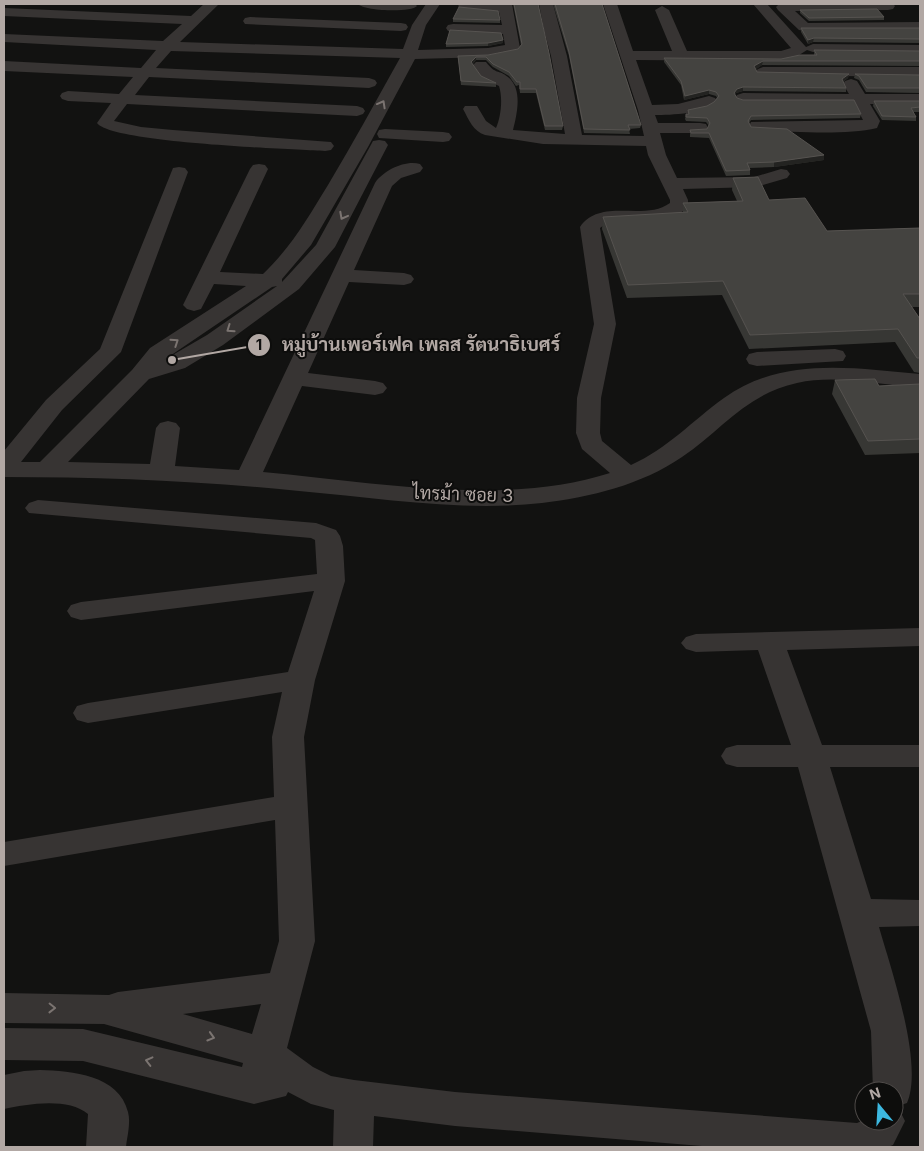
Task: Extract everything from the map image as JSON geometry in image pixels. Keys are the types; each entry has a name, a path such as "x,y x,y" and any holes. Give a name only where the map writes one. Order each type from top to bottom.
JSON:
{"street":[{"path":"212,4 168,45 144,72 105,121 108,125 217,139 324,146"},
{"path":"365,4 410,6"},
{"path":"140,375 178,363 215,340 292,285 325,247 409,55 419,25 433,4"},
{"path":"546,4 559,56 575,140"},
{"path":"610,4 646,110 653,142 679,200 677,208 658,215 605,218 593,222 590,227 605,324 589,398 588,433 591,444 629,476"},
{"path":"627,55 781,56 797,52 800,49 760,4"},
{"path":"901,26 887,5 783,7 804,27 920,26"},
{"path":"4,38 409,55 484,54 511,50 513,48 505,6 465,6"},
{"path":"228,48 250,20 263,8"},
{"path":"662,10 681,55"},
{"path":"4,12 194,20"},
{"path":"250,20 401,27"},
{"path":"418,72 443,29 510,30"},
{"path":"813,48 920,49"},
{"path":"481,65 484,72 502,80 508,89 509,100 504,134"},
{"path":"4,66 369,83"},
{"path":"748,72 920,72"},
{"path":"758,126 850,126 871,124 869,115 845,72"},
{"path":"68,96 357,111"},
{"path":"743,98 920,99"},
{"path":"646,110 695,108 709,101"},
{"path":"471,109 484,129 504,134 543,139 653,142 700,128"},
{"path":"47,468 140,375 158,353 269,280 286,264 394,116"},
{"path":"364,157 443,136"},
{"path":"248,478 384,183 395,174 414,168"},
{"path":"194,305 258,169"},
{"path":"4,468 54,405 110,352 179,172"},
{"path":"672,184 756,182 781,174"},
{"path":"341,275 404,279"},
{"path":"208,278 269,280 292,285"},
{"path":"757,359 844,356 877,361 911,380"},
{"name":"ไทรม้า ซอย 3","path":"4,468 161,473 248,478 471,498 514,497 570,491 629,476 666,457 744,395 780,380 817,374 855,374 911,380"},
{"path":"295,378 375,388"},
{"path":"161,473 168,428"},
{"path":"38,508 316,531 327,536 330,546 331,581 300,680 288,737 297,941 260,1071"},
{"path":"81,611 331,581"},
{"path":"696,643 920,637"},
{"path":"769,641 821,785 890,1031 892,1081"},
{"path":"88,713 300,680"},
{"path":"737,756 920,756"},
{"path":"4,854 290,806"},
{"path":"856,913 920,913"},
{"path":"4,1008 104,1009 284,986"},
{"path":"104,1009 203,1035 260,1071"},
{"path":"4,1044 83,1044 260,1071 298,1079 325,1092 455,1109 859,1141 879,1131"},
{"path":"4,1092 28,1087 50,1086 83,1092 100,1099 108,1111 106,1147"},
{"path":"353,1147 354,1097"}],"building":[{"path":"514,4 538,4 563,126 545,126 536,89 520,89 520,82 517,82 509,72 493,64 486,57 476,57 471,62 481,76 496,83 461,81 458,56 488,55 518,49 522,44"},
{"path":"555,4 602,4 641,125 628,125 630,130 584,129 569,52"},
{"path":"459,7 498,11 500,20 453,19"},
{"path":"877,9 884,17 809,18 800,10"},
{"path":"801,28 920,28 920,39 814,38 808,40"},
{"path":"450,30 501,33 503,40 488,43 446,44"},
{"path":"814,50 920,51 920,61 763,61 754,66 757,72 849,74 842,79 846,88 743,87 737,89 734,93 737,98 743,100 854,100 861,114 751,116 748,121 751,127 787,129 824,155 774,162 747,163 750,170 726,171 709,133 691,133 690,130 707,129 710,123 707,118 686,117 686,114 689,114 688,110 707,106 719,96 716,92 709,90 685,96 681,81 664,58 781,59 800,55 817,55"},
{"path":"855,74 920,75 920,88 867,88 859,76"},
{"path":"874,101 920,101 920,107 911,108 916,117 882,116"},
{"path":"758,177 769,200 805,198 827,231 920,228 920,294 903,294 920,319 920,358 917,358 898,329 750,335 723,281 628,285 603,217 688,212 683,203 743,201 733,178"},
{"path":"875,379 879,386 920,384 920,439 868,441 835,380"}],"place":[{"name":"หมู่บ้านเพอร์เฟค เพลส รัตนาธิเบศร์","path":"172,360"}]}
